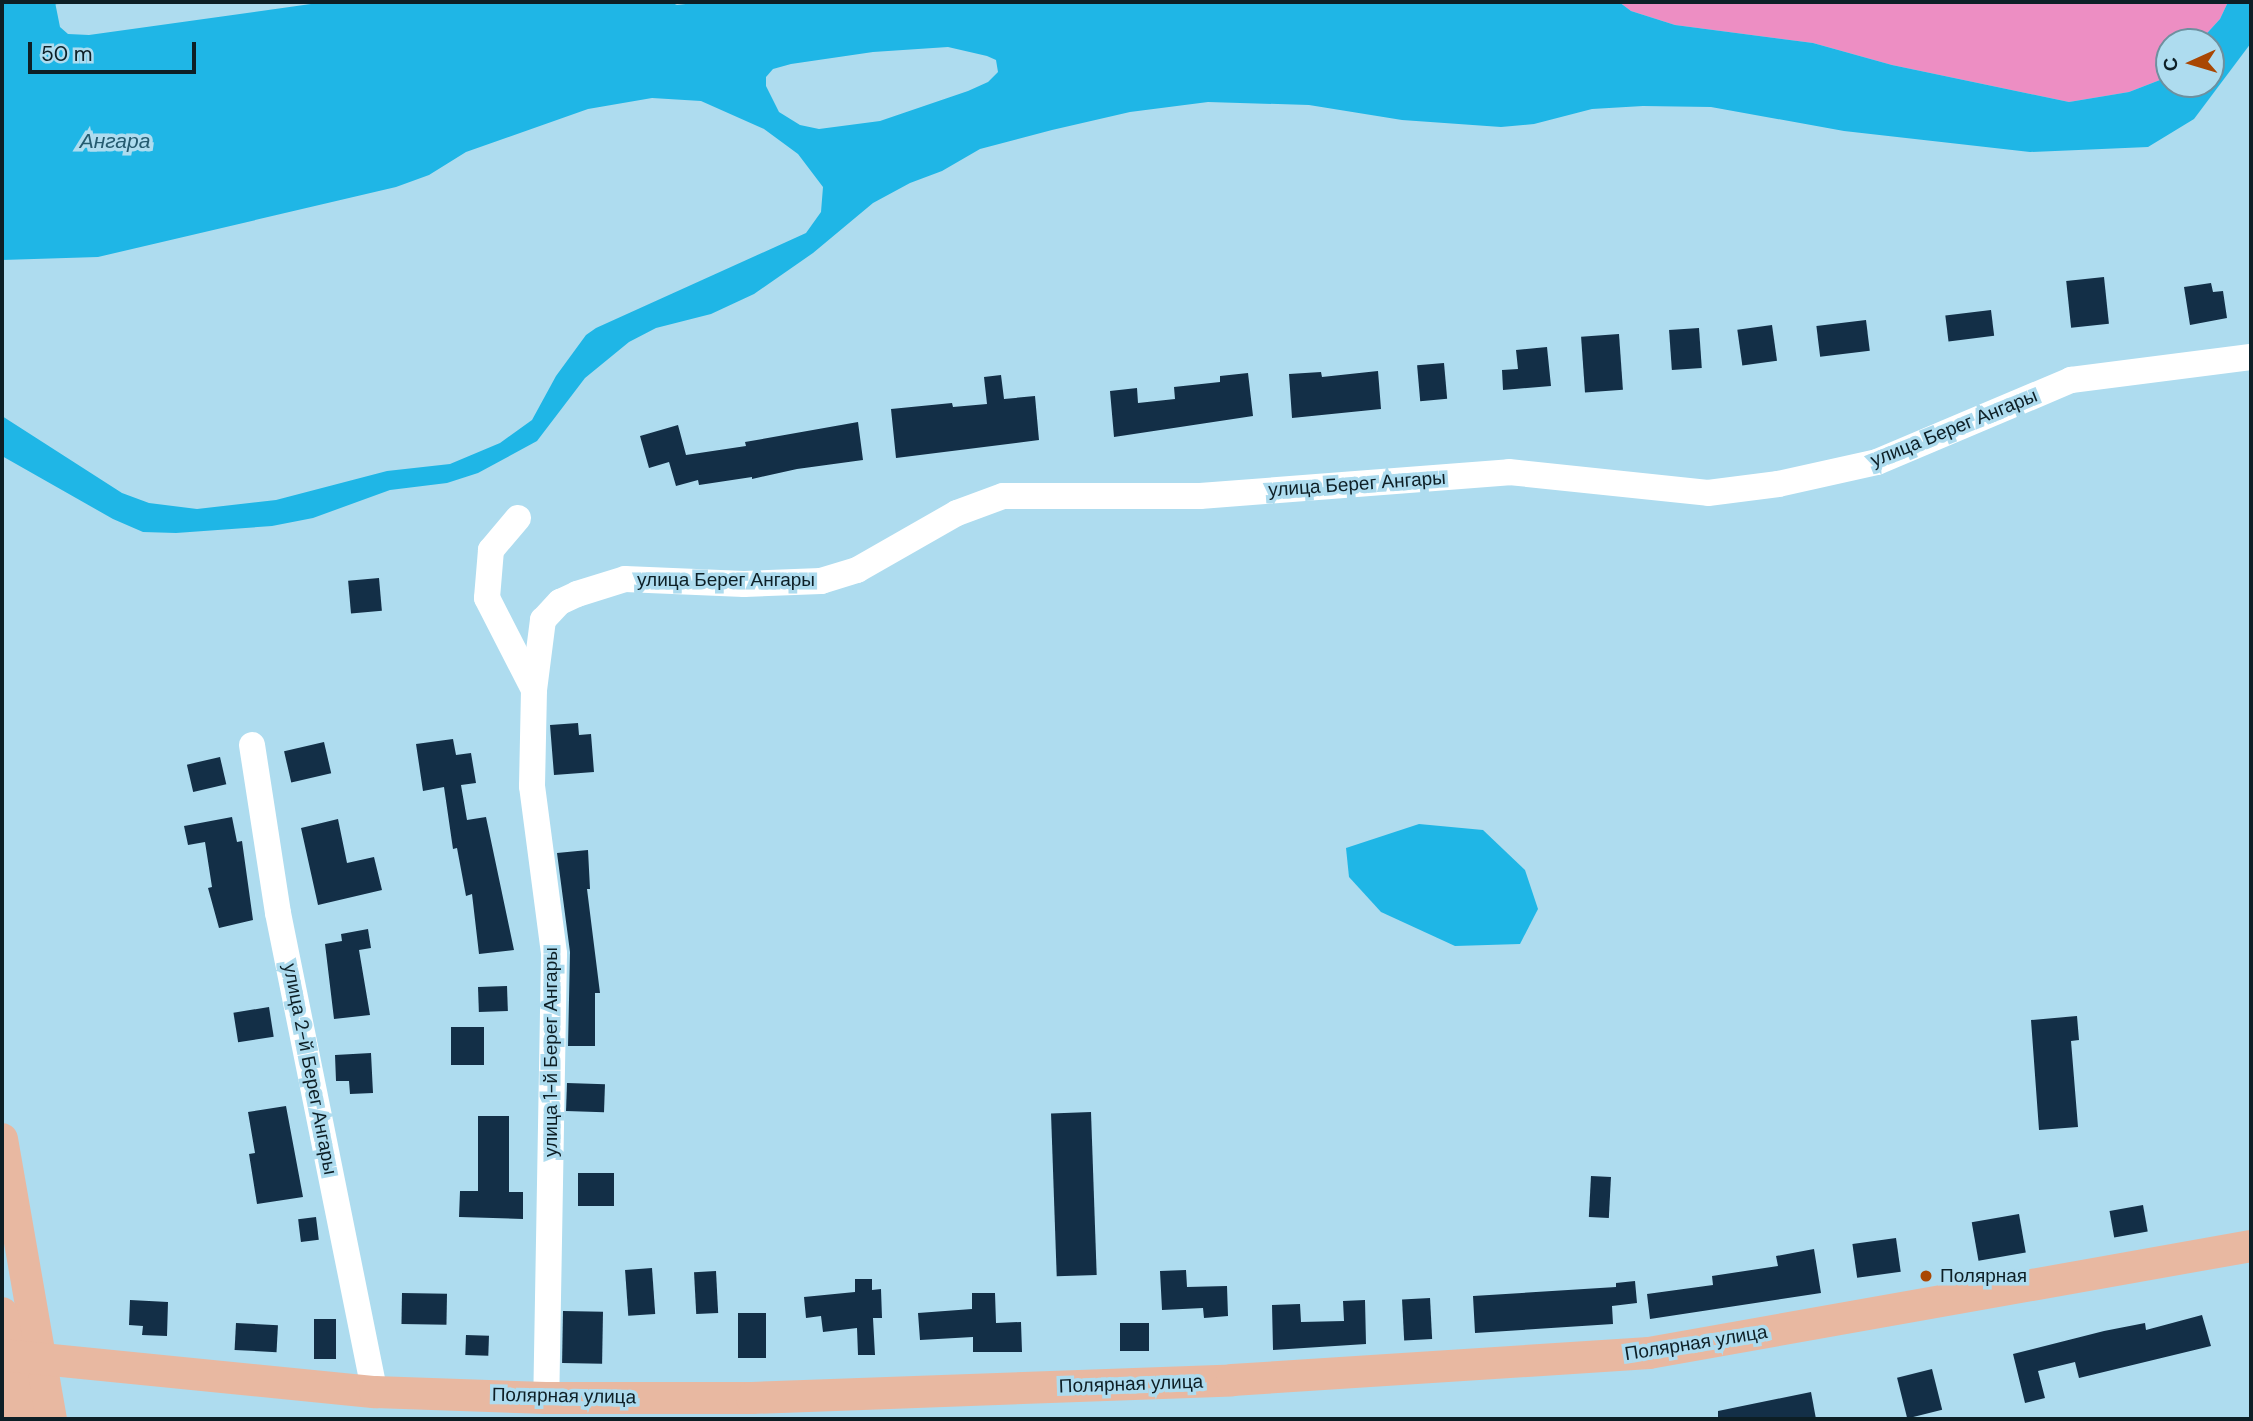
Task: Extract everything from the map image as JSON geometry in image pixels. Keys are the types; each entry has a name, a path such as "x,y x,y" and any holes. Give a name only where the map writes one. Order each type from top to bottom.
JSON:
{"main road":[{"path":"2,1139 51,1419"},
{"name":"Полярная улица","path":"2,1355 375,1391 753,1408 1650,1353 2251,1247"},
{"path":"2,1313 19,1419"}],"street":[{"name":"улица Берег Ангары","path":"534,690 543,621 560,602 577,594 625,579 744,584 821,581 857,570 957,513 1003,496 1200,496 1509,472 1709,493 1778,484 1877,462 2071,380 2251,357"},
{"name":"улица 1-й Берег Ангары","path":"518,518 491,550 487,598 534,690 531,786 554,954 546,1398"},
{"name":"улица 2-й Берег Ангары","path":"252,745 278,914 375,1391"}],"shaded area":[{"path":"1619,2 2228,2 2220,19 2212,28 2155,28 2155,82 2129,92 2069,102 1892,65 1813,43 1675,25 1631,11"}],"water":[{"name":"Ангара","path":"2,2 55,2 60,27 68,34 89,35 325,2 670,2 677,5 703,2 1619,2 1631,11 1675,25 1813,43 1892,65 2069,102 2129,92 2155,82 2155,98 2210,98 2194,119 2148,147 2030,152 1844,131 1711,107 1643,106 1592,109 1534,124 1501,127 1402,120 1309,105 1208,102 1130,112 980,149 942,171 910,183 873,203 813,253 754,294 711,314 656,328 629,342 585,378 537,441 478,473 447,483 390,490 313,518 272,526 176,533 143,532 113,519 2,456 2,416 122,493 149,503 197,509 276,500 387,471 450,464 500,443 532,420 556,376 586,335 596,328 806,233 821,212 823,187 798,154 764,129 701,101 652,98 588,109 466,152 429,175 396,187 98,257 2,260","holes":["948,47 996,60 998,72 988,82 968,91 880,121 819,129 800,125 779,112 766,86 766,77 773,69 873,52"]},
{"name":"Ангара","path":"2228,2 2251,2 2251,43 2225,78 2225,28 2212,28 2220,19"},
{"path":"1419,824 1483,830 1525,870 1538,909 1520,944 1455,946 1381,912 1349,877 1346,848"}],"building":[{"path":"2104,277 2109,324 2071,328 2066,281"},
{"path":"2211,283 2213,292 2223,291 2227,318 2190,325 2184,287"},
{"path":"1991,310 1994,336 1949,341 1945,316"},
{"path":"1866,320 1870,351 1820,357 1816,326"},
{"path":"1772,325 1777,361 1742,366 1737,330"},
{"path":"1699,328 1702,368 1672,370 1669,330"},
{"path":"1619,334 1623,390 1585,393 1581,337"},
{"path":"1547,347 1551,386 1503,390 1502,370 1518,369 1516,350"},
{"path":"1444,363 1447,399 1420,401 1417,365"},
{"path":"1378,371 1381,409 1292,418 1289,374 1321,372 1322,377"},
{"path":"1248,373 1253,416 1114,437 1110,391 1137,388 1138,403 1175,399 1174,387 1220,382 1220,376"},
{"path":"1001,375 1004,399 1035,396 1039,440 896,458 891,409 952,403 953,407 987,404 984,377"},
{"path":"858,422 863,460 699,485 698,480 676,486 669,462 649,468 640,436 678,425 686,455 746,446 745,442"},
{"path":"379,578 382,611 351,614 348,581"},
{"path":"578,723 579,735 591,734 594,772 554,775 550,725"},
{"path":"453,739 456,755 471,753 476,783 461,785 467,820 486,817 514,950 479,954 472,894 466,896 457,848 453,849 444,787 423,791 416,744"},
{"path":"324,742 331,773 291,782 284,751"},
{"path":"220,757 226,784 193,792 187,765"},
{"path":"232,817 237,842 242,841 253,920 219,928 208,888 212,887 205,842 188,845 184,826"},
{"path":"338,819 347,863 374,857 382,890 318,905 301,828"},
{"path":"588,850 590,889 587,889 600,993 595,993 595,1046 568,1046 570,952 557,853"},
{"path":"368,929 371,948 359,950 370,1015 334,1019 325,944 342,941 341,934"},
{"path":"507,986 508,1011 479,1012 478,987"},
{"path":"269,1007 274,1037 238,1042 233,1013"},
{"path":"2077,1016 2079,1040 2071,1041 2078,1127 2039,1130 2031,1020"},
{"path":"451,1027 484,1027 484,1065 451,1065"},
{"path":"371,1053 373,1093 350,1094 349,1081 336,1081 335,1055"},
{"path":"567,1083 605,1084 604,1112 566,1111"},
{"path":"286,1106 303,1197 257,1204 249,1154 255,1153 248,1112"},
{"path":"1091,1112 1097,1275 1057,1276 1051,1113"},
{"path":"478,1116 509,1116 509,1192 523,1192 523,1219 459,1217 460,1191 478,1191"},
{"path":"578,1173 614,1173 614,1206 578,1206"},
{"path":"1591,1176 1611,1177 1609,1218 1589,1217"},
{"path":"2143,1205 2148,1232 2114,1237 2110,1211"},
{"path":"2019,1214 2026,1252 1979,1261 1972,1222"},
{"path":"316,1217 319,1240 301,1242 298,1219"},
{"path":"1896,1238 1901,1272 1857,1278 1852,1244"},
{"path":"1814,1249 1821,1293 1650,1319 1647,1294 1713,1285 1712,1276 1778,1266 1776,1256"},
{"path":"652,1268 655,1314 628,1316 625,1270"},
{"path":"1186,1270 1187,1287 1227,1286 1228,1316 1204,1318 1203,1308 1162,1310 1160,1271"},
{"path":"716,1271 718,1313 696,1314 694,1272"},
{"path":"855,1279 872,1279 872,1290 881,1289 882,1318 873,1318 875,1355 858,1355 857,1328 823,1332 821,1316 806,1318 804,1297 855,1292"},
{"path":"1635,1281 1637,1303 1612,1306 1613,1324 1475,1333 1473,1296 1616,1287 1616,1283"},
{"path":"402,1293 447,1294 446,1325 401,1324"},
{"path":"972,1293 995,1293 996,1323 1021,1322 1022,1352 973,1352 973,1337 920,1340 918,1313 972,1309"},
{"path":"1430,1298 1432,1339 1404,1340 1402,1299"},
{"path":"130,1300 168,1302 167,1336 142,1335 143,1326 129,1325"},
{"path":"1365,1300 1366,1344 1273,1350 1272,1305 1300,1304 1301,1322 1344,1321 1343,1301"},
{"path":"563,1311 603,1312 602,1364 562,1363"},
{"path":"738,1313 766,1313 766,1358 738,1358"},
{"path":"2202,1315 2211,1346 2079,1378 2075,1362 2038,1371 2045,1398 2025,1403 2013,1354 2104,1331 2145,1323 2146,1330"},
{"path":"314,1319 336,1319 336,1359 314,1359"},
{"path":"236,1323 278,1325 277,1352 235,1350"},
{"path":"1120,1323 1149,1323 1149,1351 1120,1351"},
{"path":"466,1335 489,1336 488,1356 465,1355"},
{"path":"1932,1369 1942,1410 1907,1418 1897,1378"},
{"path":"1811,1392 1816,1419 1718,1419 1718,1411"}],"place":[{"name":"Полярная","path":"1926,1276"}]}
